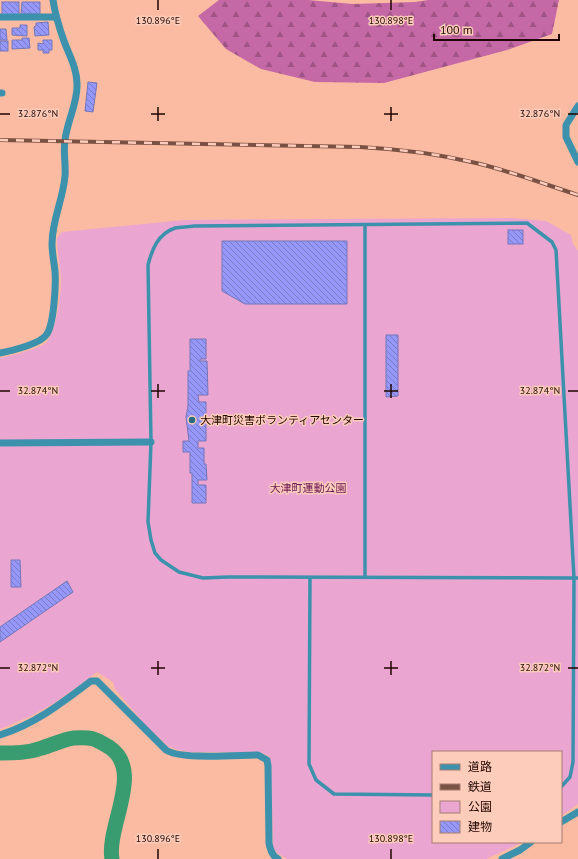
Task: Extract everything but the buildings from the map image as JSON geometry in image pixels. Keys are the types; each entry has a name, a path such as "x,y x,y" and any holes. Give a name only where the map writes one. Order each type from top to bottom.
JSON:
{"street":[{"path":"0,353 32,343 44,337 50,329 52,316 55,272 52,243 54,220 63,190 65,176 65,141 77,84 75,67 56,17 53,0"},
{"path":"0,17 56,17"},
{"path":"578,106 566,125 566,137 578,162"},
{"path":"0,444 151,442"},
{"path":"0,735 11,732 40,718 91,681 97,681 166,750 171,753 185,756 258,755 267,760 269,843 271,852 275,858 278,859"},
{"path":"562,821 578,812"},
{"path":"502,859 520,850 530,843"}],"lane":[{"path":"562,786 570,777 573,762 576,578 556,250 552,242 527,223 365,226 194,226 175,228 160,238 151,251 148,265 151,442 148,522 155,552 161,560 178,572 203,578 576,578"},
{"path":"365,226 365,577"},
{"path":"310,578 309,764 316,780 334,794 432,795"}],"green space":[{"path":"219,0 308,0 353,4 415,2 428,0 559,0 552,34 507,50 384,83 315,82 261,69 226,49 198,16"},
{"name":"大津町運動公園","path":"512,218 546,221 571,235 573,244 578,251 578,804 562,815 562,751 432,751 432,843 521,843 486,859 287,859 277,853 273,848 271,765 269,756 260,752 189,752 168,746 144,723 115,689 113,682 97,672 56,702 31,716 0,729 0,358 43,345 50,338 58,312 61,278 57,238 62,232 184,220"}],"waterway":[{"path":"0,753 32,751 74,738 93,739 109,747 119,757 124,770 122,800 114,831 112,859"}],"railway":[{"path":"0,140 360,147 389,149 418,152 489,166 578,195"}],"place":[{"name":"大津町災害ボランティアセンター","path":"192,420"}]}
